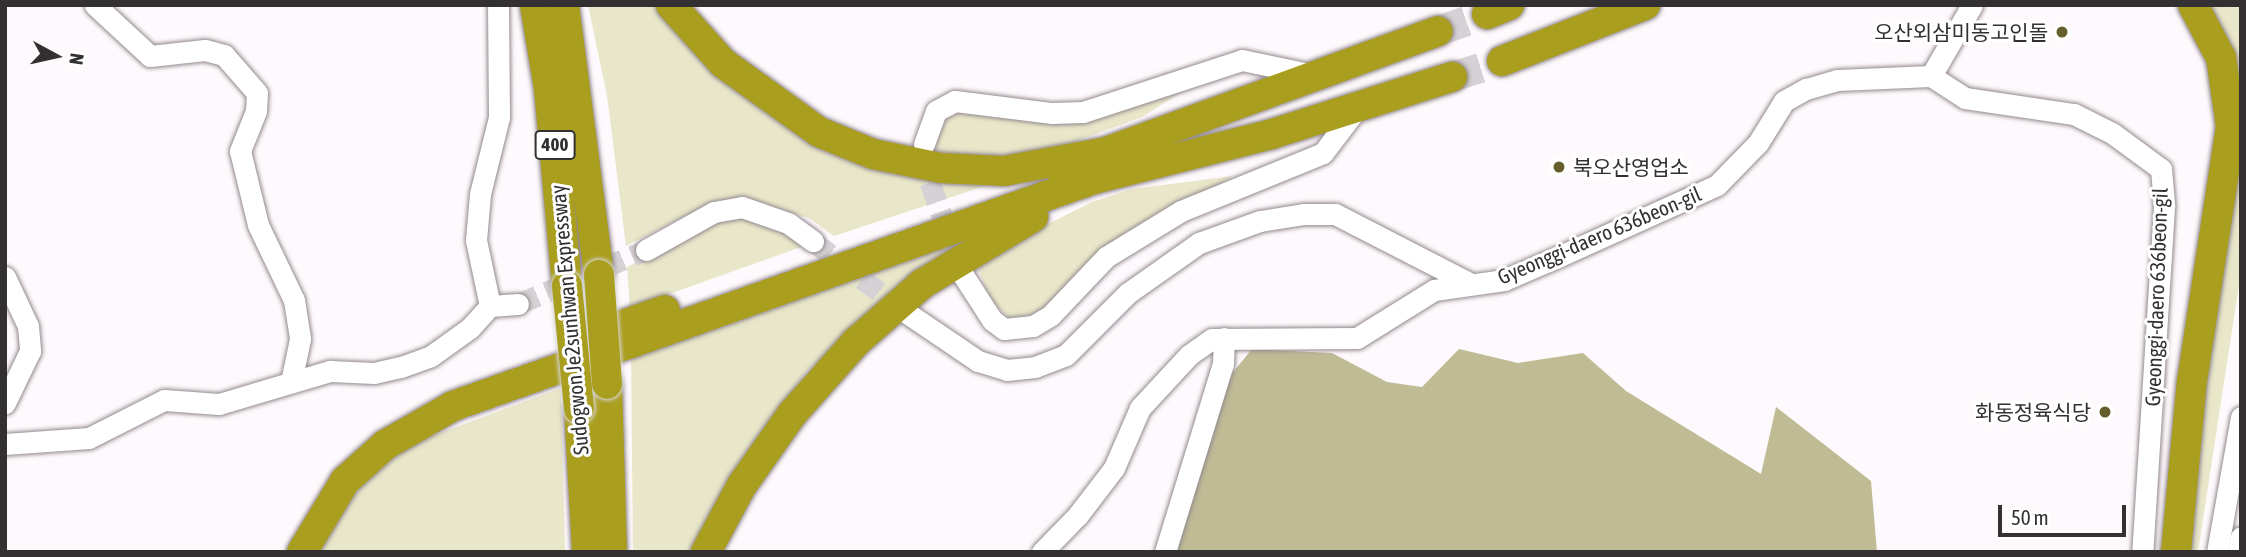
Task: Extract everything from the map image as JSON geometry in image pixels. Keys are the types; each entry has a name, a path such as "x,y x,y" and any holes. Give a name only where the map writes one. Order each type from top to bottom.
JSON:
{"highway":[{"name":"Sudogwon Je2sunhwan Expressway","path":"535,5 549,89 579,408 585,544"},
{"name":"Sudogwon Je2sunhwan Expressway","path":"564,5 599,275 607,384 612,552"},
{"path":"671,5 723,63 820,132 873,154 941,168 1004,171 1110,164 1272,134 1361,103 1452,77"},
{"path":"1503,61 1644,5"},
{"path":"2176,552 2192,381 2231,127 2221,58 2193,5"},
{"path":"706,552 742,485 792,414 856,342 922,284 1110,164 1318,76 1437,31"},
{"path":"285,552 323,485 376,430 455,387 1095,162 1110,164"},
{"path":"302,552 345,481 386,445 453,406 745,300 1094,179 1110,164"}],"street":[{"path":"95,5 150,56 205,50 223,55 257,93 256,111 240,151 258,225 294,300 300,339 291,382"},
{"path":"490,306 476,240 480,194 499,117 499,5"},
{"path":"1931,76 1972,5"},
{"path":"924,144 936,111 955,101 1052,113 1083,111 1242,60 1318,76"},
{"name":"Gyeonggi-daero 636beon-gil","path":"1042,552 1078,515 1114,468 1140,408 1189,355 1212,339 1357,338 1434,290 1504,280 1717,186 1758,143 1784,101 1806,89 1838,80 1931,76 1965,98 2074,114 2149,156 2161,169 2164,207 2143,552"},
{"path":"964,275 992,320 1004,329 1032,326 1051,315 1106,257 1181,211 1323,153 1361,103"},
{"path":"646,250 714,212 742,208 788,223 814,241"},
{"name":"Gyeonggi-daero 636beon-gil","path":"907,313 978,361 1007,370 1035,367 1066,355 1128,293 1199,243 1260,221 1304,214 1335,214 1473,285"},
{"path":"5,276 29,326 30,351 5,403"},
{"path":"5,444 89,438 164,400 219,404 330,371 374,373 401,368 431,356 470,328 490,306 518,304"},
{"path":"1165,552 1223,364 1224,338"},
{"path":"2217,552 2241,417"},
{"path":"2238,552 2241,537"}],"shaded area":[{"path":"588,5 660,5 800,129 1003,180 834,236 809,218 738,199 704,206 626,246 607,96"},
{"path":"2208,5 2241,5 2241,104 2228,38"},
{"path":"1188,88 1142,117 1050,151 973,158 931,152 938,123 957,108 1092,119"},
{"path":"2241,144 2241,272 2198,552 2188,552 2192,485"},
{"path":"1232,176 1029,320 1013,321 990,300 978,268 1048,224 1092,202 1132,189"},
{"path":"741,216 780,228 804,246 630,308 627,267 722,218"},
{"path":"972,236 927,265 807,371 728,477 691,552 633,552 631,357"},
{"path":"1252,349 1332,353 1387,382 1422,387 1459,349 1518,363 1583,353 1626,391 1761,474 1776,407 1871,481 1877,552 1177,552 1225,382"},
{"path":"561,388 565,552 316,552 336,516 371,477 416,442"}],"tunnel":[{"path":"1438,31 1487,14"},
{"path":"1452,77 1502,61"},
{"path":"926,153 930,182 952,243"},
{"path":"813,241 907,313"},
{"path":"518,304 646,250"}],"place":[{"name":"오산외삼미동고인돌","path":"2062,32"},
{"name":"북오산영업소","path":"1559,167"},
{"name":"화동정육식당","path":"2105,412"}]}
